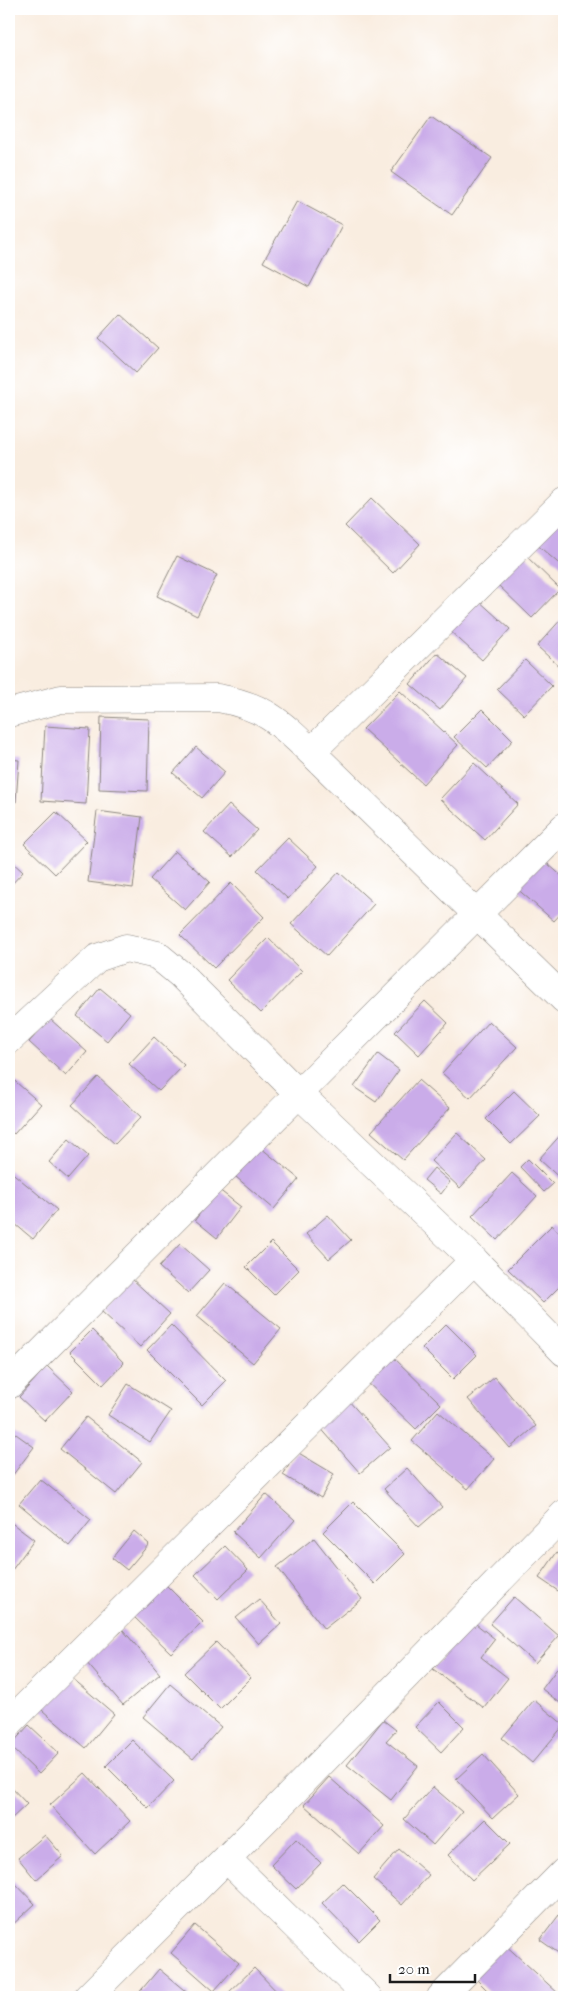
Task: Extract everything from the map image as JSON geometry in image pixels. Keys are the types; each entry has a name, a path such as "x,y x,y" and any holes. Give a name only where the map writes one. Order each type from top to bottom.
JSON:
{"street":[{"path":"311,752 564,502"},
{"path":"9,713 62,699 218,698 242,702 261,711 283,725 564,999"},
{"path":"9,1385 564,827"},
{"path":"9,1040 97,958 126,948 157,955 180,974 299,1094 474,1260 564,1352"},
{"path":"9,1723 474,1260"},
{"path":"88,1997 227,1859 564,1514"},
{"path":"227,1859 368,1997"},
{"path":"441,1997 564,1872"}],"building":[{"path":"431,116 492,158 452,215 391,172"},
{"path":"297,201 342,225 309,287 263,262"},
{"path":"120,314 158,348 136,373 98,338"},
{"path":"372,498 420,544 393,573 345,526"},
{"path":"564,509 564,568 535,543"},
{"path":"523,553 560,589 532,618 495,582"},
{"path":"177,556 217,575 197,616 157,596"},
{"path":"477,599 510,629 482,660 449,630"},
{"path":"564,616 564,671 537,646"},
{"path":"437,653 467,678 440,710 410,684"},
{"path":"525,660 552,686 524,715 497,689"},
{"path":"400,691 458,745 423,784 363,729"},
{"path":"482,709 513,740 487,768 454,737"},
{"path":"101,717 149,719 147,791 99,789"},
{"path":"45,726 90,729 86,804 41,801"},
{"path":"196,747 225,772 202,798 173,773"},
{"path":"9,759 19,760 16,802 9,801"},
{"path":"474,763 518,804 485,840 440,799"},
{"path":"229,805 257,830 232,857 204,832"},
{"path":"97,811 142,817 133,888 88,882"},
{"path":"56,812 87,841 55,874 24,844"},
{"path":"288,838 318,866 288,899 257,870"},
{"path":"175,851 210,882 185,910 150,879"},
{"path":"540,857 564,878 564,910 554,921 514,886"},
{"path":"9,859 23,872 9,887"},
{"path":"339,872 374,904 327,956 291,924"},
{"path":"231,883 264,917 214,968 180,935"},
{"path":"268,938 302,971 261,1013 227,980"},
{"path":"100,988 130,1013 107,1041 77,1016"},
{"path":"425,1001 448,1023 419,1055 395,1032"},
{"path":"50,1019 87,1052 66,1076 29,1042"},
{"path":"489,1021 517,1047 470,1098 442,1073"},
{"path":"154,1037 184,1065 159,1091 129,1064"},
{"path":"378,1054 399,1070 376,1102 354,1087"},
{"path":"9,1076 41,1104 14,1134 9,1129"},
{"path":"98,1077 141,1117 115,1144 72,1105"},
{"path":"418,1080 450,1108 403,1160 371,1132"},
{"path":"514,1091 540,1116 511,1144 486,1119"},
{"path":"564,1131 564,1182 539,1159"},
{"path":"457,1133 486,1160 460,1188 431,1161"},
{"path":"69,1139 88,1156 68,1179 49,1162"},
{"path":"255,1143 299,1179 274,1209 230,1172"},
{"path":"528,1159 553,1184 544,1192 520,1167"},
{"path":"434,1168 450,1182 441,1194 424,1180"},
{"path":"9,1170 57,1210 33,1239 9,1219"},
{"path":"512,1173 537,1196 497,1240 472,1216"},
{"path":"218,1189 241,1207 217,1238 195,1220"},
{"path":"328,1215 351,1240 329,1259 306,1234"},
{"path":"552,1225 564,1238 564,1282 543,1303 508,1269"},
{"path":"271,1242 299,1270 274,1295 246,1267"},
{"path":"180,1244 209,1270 188,1293 159,1267"},
{"path":"131,1278 170,1314 140,1347 101,1311"},
{"path":"225,1283 281,1329 253,1363 197,1316"},
{"path":"446,1324 477,1355 453,1379 422,1348"},
{"path":"171,1325 226,1381 202,1405 147,1350"},
{"path":"92,1330 124,1363 103,1385 70,1352"},
{"path":"389,1353 441,1404 416,1429 363,1378"},
{"path":"47,1366 73,1391 45,1421 19,1397"},
{"path":"495,1377 536,1426 510,1448 468,1399"},
{"path":"128,1384 171,1411 150,1442 108,1415"},
{"path":"347,1399 390,1447 360,1473 318,1425"},
{"path":"438,1411 494,1459 468,1489 412,1441"},
{"path":"86,1417 142,1462 116,1494 60,1449"},
{"path":"9,1429 34,1447 12,1476 9,1474"},
{"path":"297,1452 334,1474 321,1498 283,1475"},
{"path":"407,1468 442,1507 419,1527 384,1489"},
{"path":"40,1479 91,1520 70,1546 19,1504"},
{"path":"266,1494 295,1520 261,1558 233,1532"},
{"path":"353,1502 405,1554 375,1584 323,1532"},
{"path":"9,1521 34,1540 9,1574"},
{"path":"134,1531 149,1544 127,1570 112,1558"},
{"path":"314,1538 362,1599 324,1629 277,1567"},
{"path":"225,1546 248,1570 218,1599 195,1575"},
{"path":"557,1552 564,1557 564,1595 539,1578"},
{"path":"164,1583 203,1622 171,1653 132,1615"},
{"path":"514,1597 559,1636 535,1663 490,1624"},
{"path":"259,1599 281,1624 259,1644 236,1618"},
{"path":"471,1620 495,1639 481,1657 508,1678 484,1708 433,1669"},
{"path":"123,1630 160,1674 123,1705 86,1662"},
{"path":"216,1642 251,1678 220,1709 184,1673"},
{"path":"562,1662 564,1663 564,1706 542,1689"},
{"path":"64,1671 114,1714 86,1748 35,1704"},
{"path":"170,1684 221,1727 193,1759 143,1717"},
{"path":"534,1700 564,1725 532,1763 502,1738"},
{"path":"439,1702 464,1727 441,1752 415,1727"},
{"path":"383,1720 396,1730 386,1741 418,1766 391,1800 347,1765"},
{"path":"29,1725 59,1753 39,1774 10,1746"},
{"path":"132,1740 174,1781 148,1808 106,1766"},
{"path":"483,1754 519,1794 493,1818 456,1779"},
{"path":"85,1773 130,1821 95,1854 50,1805"},
{"path":"329,1777 384,1826 359,1854 304,1805"},
{"path":"9,1785 27,1804 9,1821"},
{"path":"433,1787 462,1812 433,1845 404,1819"},
{"path":"485,1819 510,1844 472,1880 448,1855"},
{"path":"45,1835 63,1856 36,1880 18,1858"},
{"path":"296,1839 321,1863 296,1889 271,1865"},
{"path":"399,1849 429,1875 402,1905 373,1879"},
{"path":"14,1882 35,1904 9,1928 9,1886"},
{"path":"343,1883 380,1920 359,1941 322,1903"},
{"path":"559,1915 564,1919 564,1957 540,1940"},
{"path":"195,1925 239,1963 214,1991 171,1953"},
{"path":"502,1942 559,1994 556,1997 486,1997 490,1993 472,1975"},
{"path":"254,1968 282,1997 227,1997 226,1995"},
{"path":"159,1969 190,1995 188,1997 139,1997 137,1995"}]}
